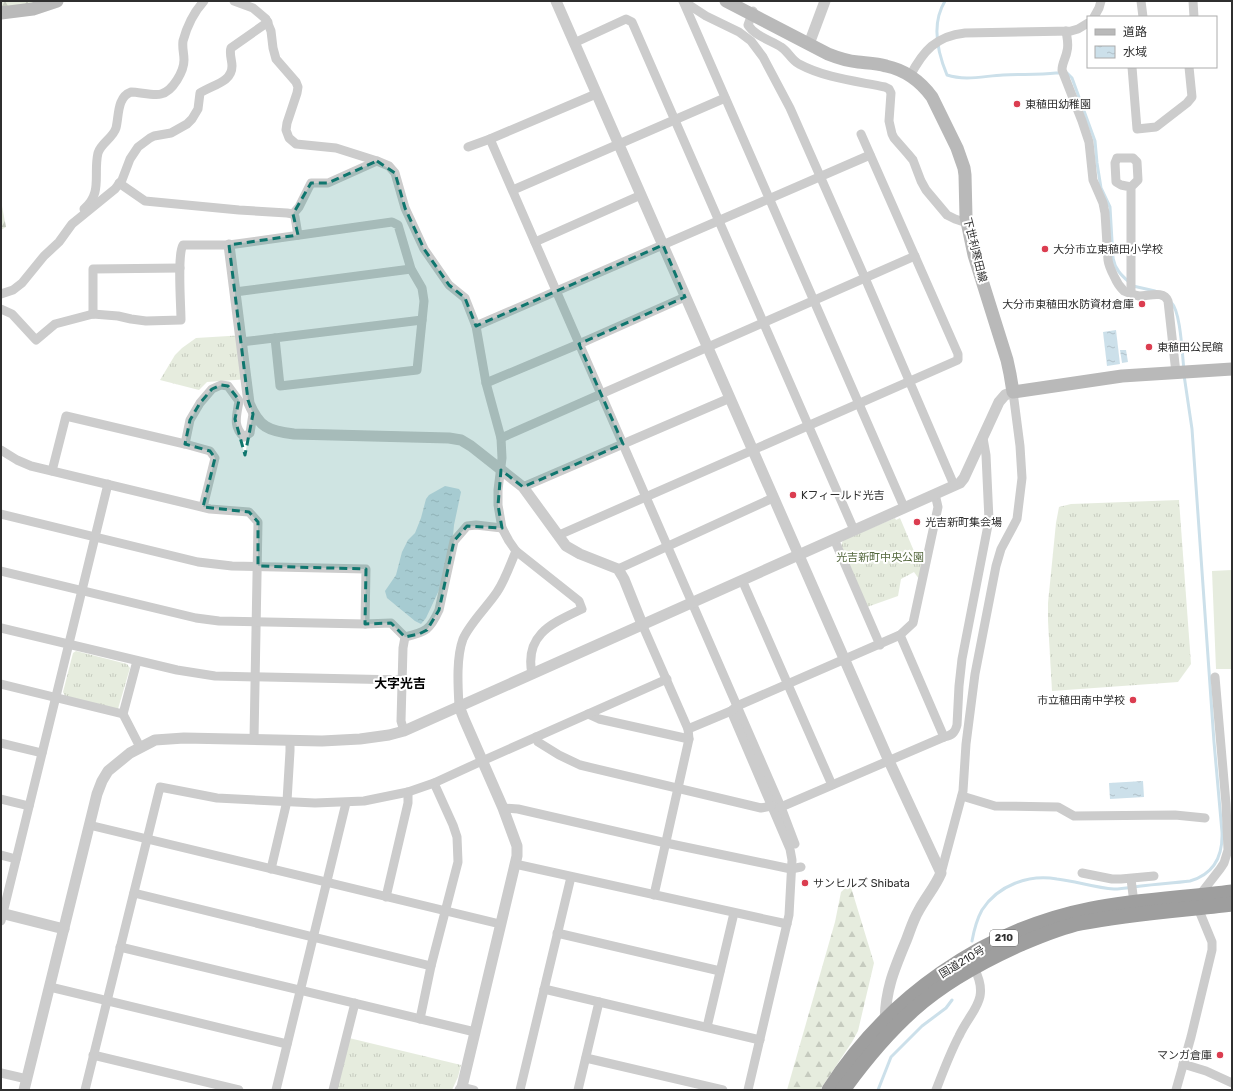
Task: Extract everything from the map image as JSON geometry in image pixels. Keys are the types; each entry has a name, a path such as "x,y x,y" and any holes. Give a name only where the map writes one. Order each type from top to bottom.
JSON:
{"highway":[{"name":"国道210号","path":"829,1090 855,1054 885,1021 905,1002 937,977 966,958 1001,940 1025,929 1068,915 1090,910 1132,890 1198,902 1232,904"},
{"name":"国道210号","path":"843,1090 885,1037 914,1010 947,984 992,957 1037,937 1080,923 1198,902 1232,892"}],"main road":[{"path":"1,13 33,9 57,1"},
{"name":"下世利寒田線","path":"726,1 752,12 809,44 838,58 853,62 886,66 898,70 910,76 922,85 932,97 962,160 966,175 965,205 967,223 974,255 1010,374 1013,392"},
{"path":"1013,392 1122,376 1232,370"}],"street":[{"path":"68,228 70,220 86,207 95,197 98,153 101,146 115,129 122,100 125,95 131,92 160,94 165,93 171,87 179,76 183,66 183,45 185,35 193,15 204,1"},
{"path":"234,1 253,8 268,22 276,59 281,67 295,79 298,87 298,93 288,118 286,130 289,138 296,144 336,148 389,166 395,174 405,208 424,249 449,285 465,298 476,326 486,383 501,438 502,458 498,490 498,505 502,528 516,551 579,601 582,609 557,621 545,629 535,641 531,653 530,666 532,674"},
{"path":"556,1 844,660 941,873"},
{"path":"683,1 904,507"},
{"path":"683,1 706,16 739,32 754,45 763,57 790,108 954,485"},
{"path":"809,44 824,1"},
{"path":"1095,16 1101,1"},
{"path":"1141,1 1143,16"},
{"path":"1193,1 1194,16"},
{"path":"752,12 748,25 752,30 782,47 798,64 821,73 889,89 892,95 889,121 894,138 915,164 923,185 944,212 951,218 967,223"},
{"path":"574,43 626,19 632,22 854,530"},
{"path":"1,294 13,290 26,279 44,256 59,242 68,228 109,195 122,180 130,159 138,147 154,136 171,133 187,124 192,119 198,109 200,93 226,79 231,71 232,63 230,52 232,48 268,22"},
{"path":"910,76 917,63 927,51 950,35 965,33 1066,31 1078,29 1087,24"},
{"path":"1066,31 1068,46 1062,65 1062,70 1089,142 1093,180 1103,203 1105,213 1108,264 1119,286 1126,292 1139,296 1164,295 1167,298 1176,373"},
{"path":"1132,68 1137,128 1156,127 1188,103 1192,97 1189,68"},
{"path":"468,146 490,139 596,94"},
{"path":"512,190 725,98"},
{"path":"559,535 958,360 958,354 861,134"},
{"path":"490,139 692,602 771,806 790,849 792,860 789,915 748,1090"},
{"path":"476,326 870,155"},
{"path":"293,214 299,207 311,183 328,183 377,161"},
{"path":"119,183 145,202 293,214"},
{"path":"1131,187 1131,294"},
{"path":"535,242 641,195"},
{"path":"293,214 295,217 298,235"},
{"path":"1,309 12,314 36,340 55,324 93,314 118,316 146,321 181,320 180,268 181,248 184,246 229,245 392,222 398,226 411,270 422,288 424,301 417,370 280,386 274,338"},
{"path":"229,245 249,403 253,414 267,428 278,432 294,434 449,438 461,440 471,446 523,487 566,546 580,554 618,569 624,579 642,624 688,728 689,739 654,895"},
{"path":"501,438 915,256"},
{"path":"93,314 93,268 180,268"},
{"path":"236,292 411,270"},
{"path":"486,383 685,297"},
{"path":"241,342 422,320"},
{"path":"185,444 190,420 200,403 212,389 221,385 228,386 239,401 235,419 239,433 244,437 250,433 253,414"},
{"path":"24,1090 97,794 108,771 130,753 155,740 184,738 322,741 360,739 389,735 404,731 960,483 964,478 999,402 1005,395 1013,392 1023,472 1019,510 1017,519 998,557 982,633 968,727 962,796 941,873 934,888 918,912 895,966 887,993 885,1037"},
{"path":"523,487 730,398"},
{"path":"52,471 66,416 185,444 210,451 215,458 203,507"},
{"path":"781,807 951,736 955,731 957,725 962,660 989,520 986,455 983,438"},
{"path":"1,450 17,460 32,466 203,507 249,512 258,522 254,739"},
{"path":"64,929 2,916 108,484"},
{"path":"688,728 880,645 900,635 913,623 938,507 935,494"},
{"path":"618,569 773,498"},
{"path":"1,514 198,562 232,566 366,569 365,624"},
{"path":"405,637 419,634 427,630 434,621 439,610 454,541 467,526 476,525 502,528"},
{"path":"834,539 880,645"},
{"path":"474,1090 461,1089 517,856 517,846 503,808 459,706 458,683 460,654 463,639 498,591 516,551"},
{"path":"1,571 196,618 219,621 391,624 405,637"},
{"path":"742,580 832,785"},
{"path":"1,628 197,674 215,676 402,680"},
{"path":"900,635 944,738"},
{"path":"404,731 401,720 403,648 405,637"},
{"path":"137,661 123,714 140,747"},
{"path":"1176,1090 1202,992 1212,946 1198,902 1224,863 1228,843 1229,799 1215,677"},
{"path":"85,1090 160,787 217,798 315,803 346,803 364,801 408,792 434,783 482,760 667,679"},
{"path":"1,684 123,714"},
{"path":"734,709 781,807 795,844"},
{"path":"588,714 599,719 689,739"},
{"path":"536,737 538,742 559,755 580,765 761,808 771,806"},
{"path":"271,869 287,801 290,740"},
{"path":"1,743 42,753"},
{"path":"420,1019 431,966 458,862 457,837 434,783"},
{"path":"386,897 408,803 408,792"},
{"path":"962,796 995,806 1058,807 1074,816 1175,815 1205,818"},
{"path":"1,799 29,806"},
{"path":"276,1090 346,803"},
{"path":"503,808 518,809 666,843 791,869 801,867"},
{"path":"89,825 500,924"},
{"path":"1,855 16,859"},
{"path":"514,864 787,924"},
{"path":"1082,873 1112,879 1132,890 1154,876"},
{"path":"520,1090 571,876"},
{"path":"134,893 431,966"},
{"path":"707,1027 734,913"},
{"path":"557,933 720,971"},
{"path":"120,947 475,1032"},
{"path":"936,1090 958,1036 977,1006 980,987 978,976 974,968"},
{"path":"50,987 287,1044"},
{"path":"544,989 760,1040"},
{"path":"578,1090 599,1002"},
{"path":"334,1090 355,1003"},
{"path":"93,1055 239,1090"},
{"path":"586,1058 723,1090"},
{"path":"1183,1064 1206,1071 1232,1083"},
{"path":"1,1073 27,1079"}],"highlighted area":[{"path":"377,161 395,173 405,208 424,249 449,285 465,298 476,326 663,245 685,297 579,344 623,444 523,487 501,470 498,505 502,528 467,526 454,541 439,610 427,630 419,634 405,637 391,623 365,624 366,569 258,566 258,522 249,512 203,507 215,458 210,451 185,444 190,420 200,403 212,389 221,385 228,386 239,400 235,419 245,455 253,414 248,400 229,245 298,235 293,214 311,183 328,183"}],"green space":[{"path":"1,1 56,1 1,10"},
{"path":"1,201 6,227 1,230"},
{"path":"245,335 249,379 207,382 199,390 160,380 175,355 196,338"},
{"path":"1179,500 1191,664 1178,682 1052,691 1048,603 1059,507 1071,504"},
{"name":"光吉新町中央公園","path":"895,518 896,520 900,518 919,563 922,564 919,579 914,572 901,579 898,596 867,607 841,546 843,540"},
{"path":"1232,570 1232,669 1216,669 1212,571"},
{"path":"76,651 127,664 130,668 118,709 65,696 63,692 73,653"},
{"path":"850,884 874,963 858,1031 820,1090 787,1090 835,922 841,892"},
{"path":"349,1038 461,1065 458,1077 452,1090 336,1090"}],"water":[{"path":"1116,330 1120,364 1107,366 1103,332"},
{"path":"1120,350 1126,350 1128,362 1122,363"},
{"path":"445,486 459,489 461,492 454,525 451,557 440,588 426,618 421,624 415,621 387,598 385,591 396,575 402,552 408,540 415,533 426,499 429,495"},
{"path":"1143,781 1144,797 1110,799 1109,783"}],"waterway":[{"path":"945,1 938,19 937,38 940,57 947,75 968,78 1003,75 1067,73 1072,78 1095,141 1101,188 1110,207 1114,262 1119,272 1129,282"},
{"path":"1133,286 1155,291"},
{"path":"1171,302 1179,324 1184,370"},
{"path":"972,941 982,910 997,894 1015,883 1036,878 1046,878 1121,889 1190,881 1205,874 1211,869 1219,857 1222,832 1214,742 1192,429 1184,375"},
{"path":"878,1090 891,1057 922,1026 946,1008 952,1000"}],"place":[{"name":"東稙田幼稚園","path":"1017,104"},
{"name":"大分市立東稙田小学校","path":"1045,249"},
{"name":"大分市東稙田水防資材倉庫","path":"1142,304"},
{"name":"東稙田公民館","path":"1149,347"},
{"name":"Kフィールド光吉","path":"793,495"},
{"name":"光吉新町集会場","path":"917,522"},
{"name":"市立稙田南中学校","path":"1133,700"},
{"name":"サンヒルズ Shibata","path":"805,883"},
{"name":"マンガ倉庫","path":"1220,1055"}],"district":[{"name":"大字光吉","path":"400,683"}]}
